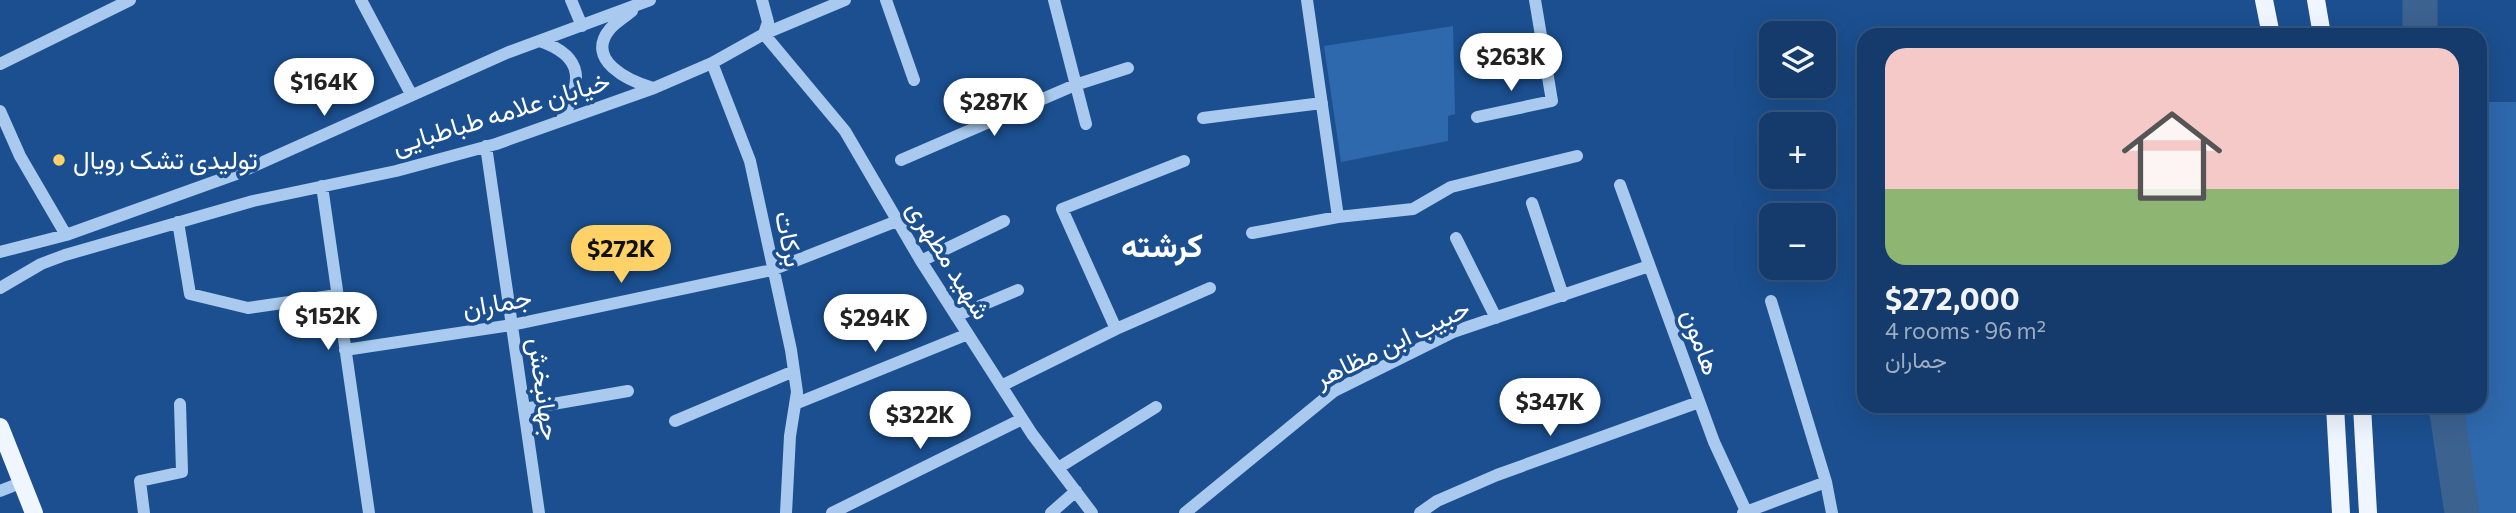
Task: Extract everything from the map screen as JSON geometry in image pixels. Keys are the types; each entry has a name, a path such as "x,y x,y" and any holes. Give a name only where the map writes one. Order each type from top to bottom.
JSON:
{"main road":[{"path":"2264,0 2270,28"},
{"path":"2316,0 2321,28"},
{"path":"2335,413 2341,513"},
{"path":"2362,413 2368,513"},
{"path":"0,426 34,513"}],"street":[{"path":"0,64 130,0"},
{"path":"361,0 411,94"},
{"path":"571,0 582,26"},
{"path":"762,0 768,22 764,34"},
{"name":"خیابان علامه طباطبایی","path":"0,288 41,264 65,255 253,201 486,146 561,121 653,88 712,63 764,34 845,0"},
{"path":"886,0 914,80"},
{"path":"1054,0 1086,124"},
{"path":"1307,0 1338,217"},
{"path":"1477,117 1552,102 1535,0"},
{"path":"645,2 609,30 603,44 604,54 613,71 634,83 653,88"},
{"name":"خیابان علامه طباطبایی","path":"0,253 66,235 277,158 411,94 540,41 645,2"},
{"name":"شهید مطهری","path":"764,34 845,131 921,261 1001,386 1092,513"},
{"path":"540,41 566,54 576,74 573,99 561,121"},
{"name":"برکات","path":"712,63 750,161 794,371 795,404 786,513"},
{"path":"901,160 1075,85 1128,68"},
{"path":"1203,118 1322,103"},
{"path":"0,111 20,156 66,235"},
{"name":"جهانبخش","path":"486,146 539,513"},
{"path":"1252,233 1338,217 1413,209 1451,187 1577,156"},
{"path":"1116,328 1062,209 1184,161"},
{"name":"هامون","path":"1620,185 1699,402 1745,512"},
{"path":"322,186 369,513"},
{"path":"1532,203 1563,296"},
{"name":"جماران","path":"345,350 512,325 772,270 897,221"},
{"path":"921,261 1004,221"},
{"path":"178,222 190,294 248,308 337,295"},
{"path":"1456,238 1496,318"},
{"name":"حبیب ابن مظاهر","path":"1185,513 1334,391 1453,332 1649,266"},
{"path":"1001,386 1116,328 1210,288"},
{"path":"956,316 1018,290"},
{"path":"1771,301 1826,482 1832,513"},
{"path":"795,404 968,334"},
{"path":"674,421 794,371"},
{"path":"524,409 628,391"},
{"path":"1420,513 1437,501 1497,475 1699,402"},
{"path":"144,513 140,481 182,472 180,404"},
{"path":"1058,468 1156,407"},
{"path":"832,513 854,508 1023,419"},
{"path":"0,491 23,482"},
{"path":"1745,512 1826,482"},
{"path":"1051,513 1076,491"}],"shaded area":[{"path":"1453,26 1455,114 1448,116 1448,141 1341,162 1324,46"},
{"path":"2487,102 2516,102 2516,513 2474,513 2460,413 2487,413"}],"waterway":[{"path":"2420,0 2420,28"},
{"path":"2447,413 2462,513"}],"place":[{"name":"تولیدی تشک رویال","path":"59,160"}],"district":[{"name":"کرشته","path":"1162,245"}]}
